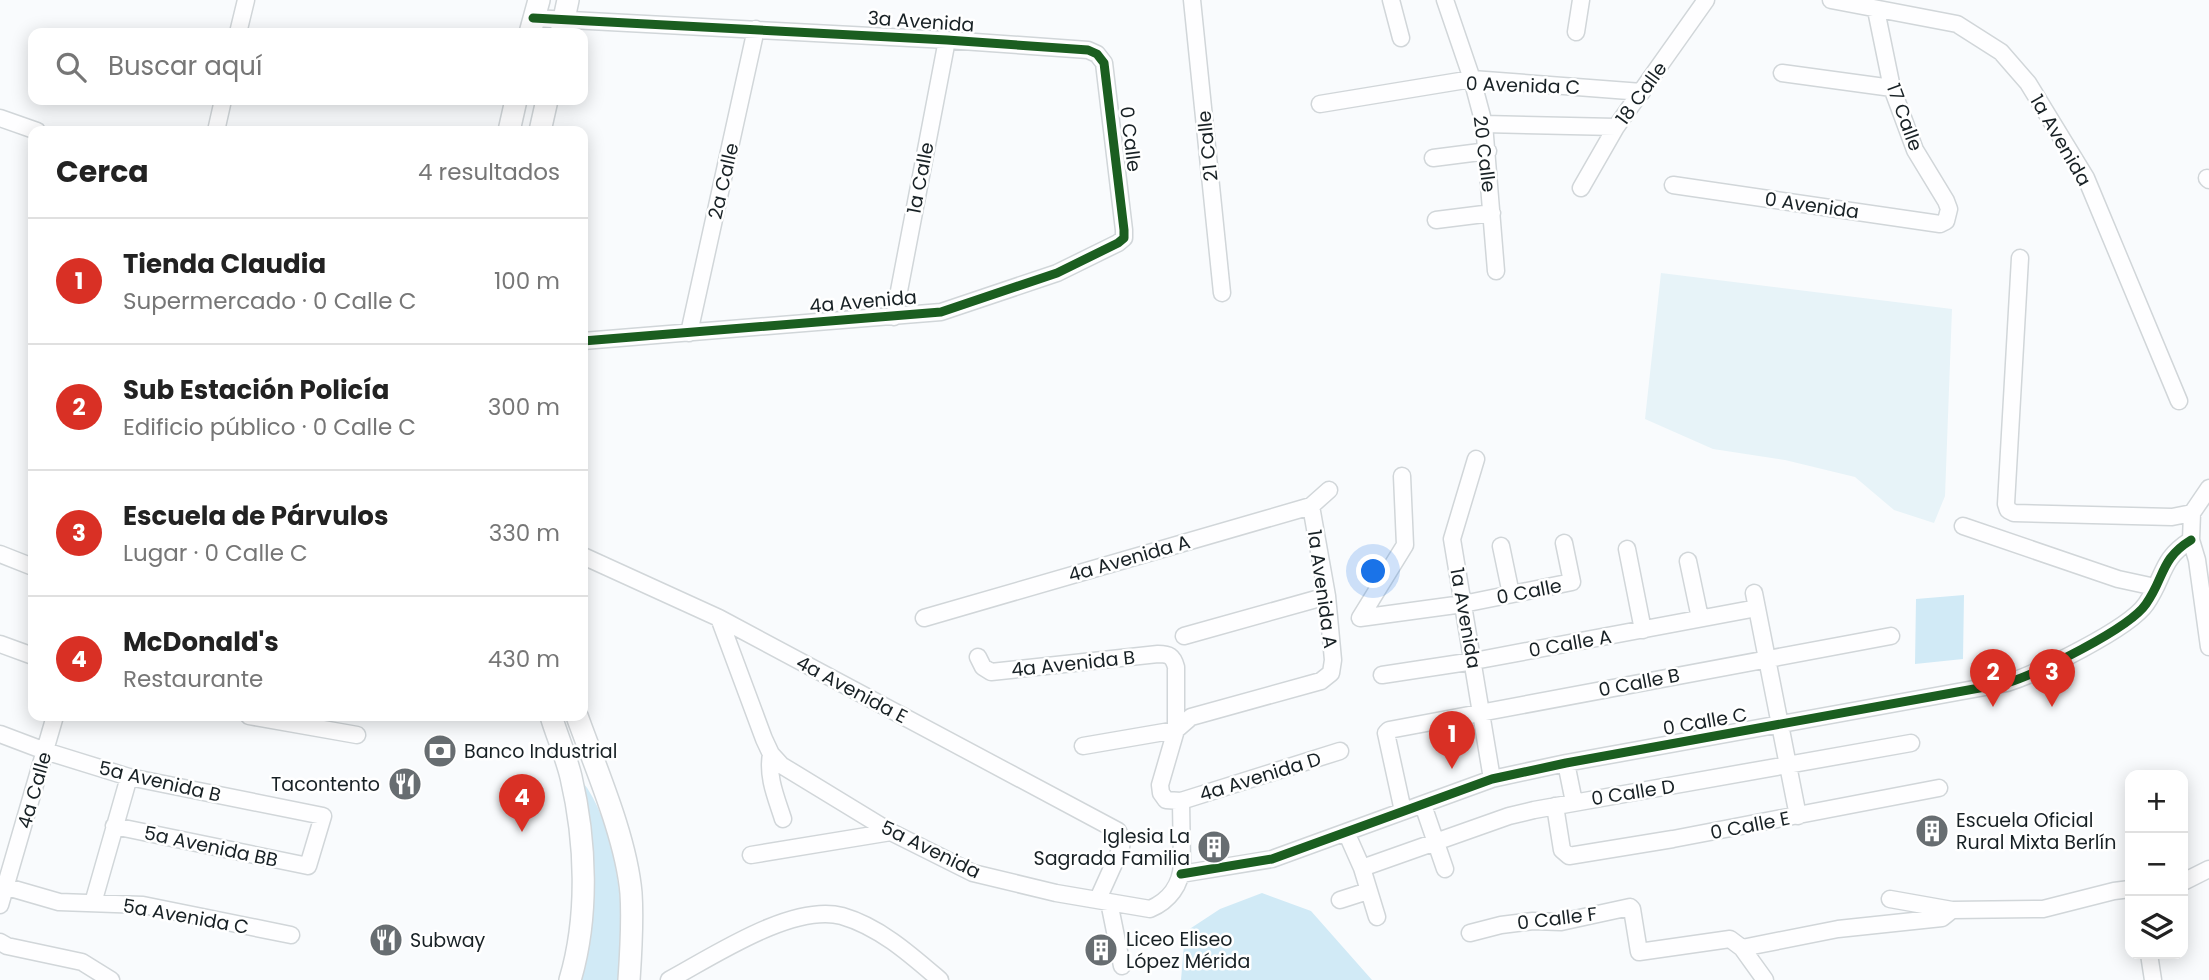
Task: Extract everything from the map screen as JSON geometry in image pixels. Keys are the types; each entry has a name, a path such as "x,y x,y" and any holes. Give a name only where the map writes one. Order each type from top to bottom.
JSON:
{"main road":[{"path":"562,27 568,0"},
{"path":"510,126 515,105"},
{"path":"541,126 546,105"},
{"path":"553,721 570,774 581,837 583,884 579,932 570,980"},
{"path":"568,721 582,762 590,777 605,794"},
{"path":"579,721 619,839 631,891 629,980"}],"street":[{"path":"239,28 246,0"},
{"name":"21 Calle","path":"1192,0 1222,293"},
{"path":"1391,0 1401,38"},
{"name":"20 Calle","path":"1445,0 1484,124 1496,271"},
{"path":"1576,32 1581,0"},
{"name":"18 Calle","path":"1581,188 1616,127 1706,0"},
{"name":"1a Avenida","path":"1831,0 1876,10 1904,7 1957,24 2001,52 2028,83 2086,178 2179,401"},
{"name":"17 Calle","path":"1876,10 1892,88 1915,150 1946,201 1948,217"},
{"name":"3a Avenida","path":"534,17 562,27 756,29 1088,50 1097,54"},
{"name":"2a Calle","path":"689,333 756,29"},
{"name":"1a Calle","path":"894,317 947,40"},
{"name":"0 Calle","path":"1097,54 1104,64 1124,230"},
{"path":"1782,72 1892,88"},
{"name":"0 Avenida C","path":"1320,104 1472,79 1643,92"},
{"path":"217,126 222,105"},
{"path":"0,118 28,128"},
{"path":"1484,124 1616,127"},
{"path":"1433,158 1488,151"},
{"name":"0 Avenida","path":"1673,185 1940,223 1948,217"},
{"path":"1436,220 1492,213"},
{"name":"4a Avenida","path":"588,341 941,312 1057,273 1118,243 1124,238 1124,230"},
{"path":"2020,258 2006,504 2008,510 2014,513 2172,517 2192,513"},
{"name":"1a Avenida","path":"1476,459 1452,539 1483,711 1492,779"},
{"name":"0 Calle","path":"1402,476 1405,545 1360,618 1463,604 1572,582 1564,543"},
{"path":"2209,488 2192,513 2191,540 2197,560 2209,647"},
{"name":"4a Avenida A","path":"924,618 1311,506 1329,490"},
{"name":"1a Avenida A","path":"1176,730 1191,717 1321,681 1331,673 1334,660 1327,596 1311,506"},
{"path":"1963,526 2118,579 2155,587"},
{"name":"0 Calle C","path":"1181,874 1272,859 1492,779 1566,763 2007,683 2041,670 2126,623 2145,606 2169,557 2191,540"},
{"path":"1501,547 1511,594"},
{"path":"1627,549 1643,630"},
{"path":"0,554 28,565"},
{"name":"4a Avenida E","path":"588,558 719,618 1118,831 1122,840 1121,848 1103,901"},
{"path":"1688,561 1700,618"},
{"path":"1184,636 1327,596"},
{"name":"0 Calle A","path":"1382,675 1643,630 1700,618 1756,600 1767,658"},
{"path":"719,618 771,754 768,769 783,819"},
{"name":"0 Calle B","path":"1403,811 1387,731 1891,636"},
{"path":"0,644 28,654"},
{"name":"4a Avenida B","path":"978,657 983,667 991,672 1167,654 1174,659 1177,667 1176,730"},
{"path":"1767,658 1798,816"},
{"name":"4a Calle","path":"0,905 3,887 54,721"},
{"path":"277,721 357,735"},
{"path":"1083,746 1176,730 1160,785 1166,800 1181,801 1181,874"},
{"name":"5a Avenida B","path":"0,734 129,777 323,816 308,866"},
{"name":"0 Calle D","path":"1362,868 1509,816 1574,802 1912,743"},
{"name":"4a Avenida D","path":"1181,801 1340,751"},
{"name":"5a Avenida","path":"771,754 781,765 891,832 973,873 1024,887 1150,909 1162,904 1173,893 1181,874"},
{"path":"1566,763 1574,802"},
{"path":"93,902 129,777"},
{"name":"0 Calle E","path":"1555,806 1562,850 1569,856 1939,788"},
{"path":"1423,805 1445,869"},
{"name":"5a Avenida BB","path":"114,826 308,866"},
{"path":"751,855 891,832"},
{"path":"1346,832 1362,868 1377,917"},
{"path":"2188,880 2209,869"},
{"name":"5a Avenida C","path":"3,887 59,902 143,905 290,935"},
{"name":"0 Calle F","path":"1890,899 1952,910 2043,909 2125,890"},
{"path":"1340,900 1368,891"},
{"path":"1103,901 1122,967"},
{"name":"0 Calle F","path":"1469,933 1533,921 1561,922 1630,907 1638,950 1641,953 1728,938 1737,944 1838,929 1942,918 1952,910"},
{"path":"669,980 773,925 812,915 839,915 861,923 900,945 940,980"},
{"path":"0,942 7,946 82,962 111,980"},
{"path":"1737,944 1765,980"},
{"path":"2150,959 2153,980"}],"shaded area":[{"path":"1661,273 1952,309 1945,496 1934,523 1894,510 1855,477 1785,460 1713,449 1645,419"},
{"path":"1964,595 1963,659 1915,664 1916,599"},
{"path":"582,781 594,800 612,849 621,904 622,980 575,980"},
{"path":"1262,893 1311,911 1372,980 1181,980 1185,932 1220,909"}],"cycle path":[{"path":"533,18 1088,50 1097,54 1104,63 1124,230 1124,238 1118,243 1057,273 941,312 588,341"},
{"path":"1181,874 1272,859 1492,779 1566,763 2007,683 2082,649 2136,614 2146,604 2168,561 2191,540"}],"place":[{"name":"Sub Estación Policía","path":"1993,707"},
{"name":"Escuela de Párvulos","path":"2052,707"},
{"name":"Banco Industrial","path":"440,751"},
{"name":"Tienda Claudia","path":"1452,769"},
{"name":"Tacontento","path":"405,784"},
{"name":"Escuela Oficial Rural Mixta Berlín","path":"1932,831"},
{"name":"McDonald's","path":"522,832"},
{"name":"Iglesia La Sagrada Familia","path":"1214,847"},
{"name":"Subway","path":"386,940"},
{"name":"Liceo Eliseo López Mérida","path":"1101,950"}]}
